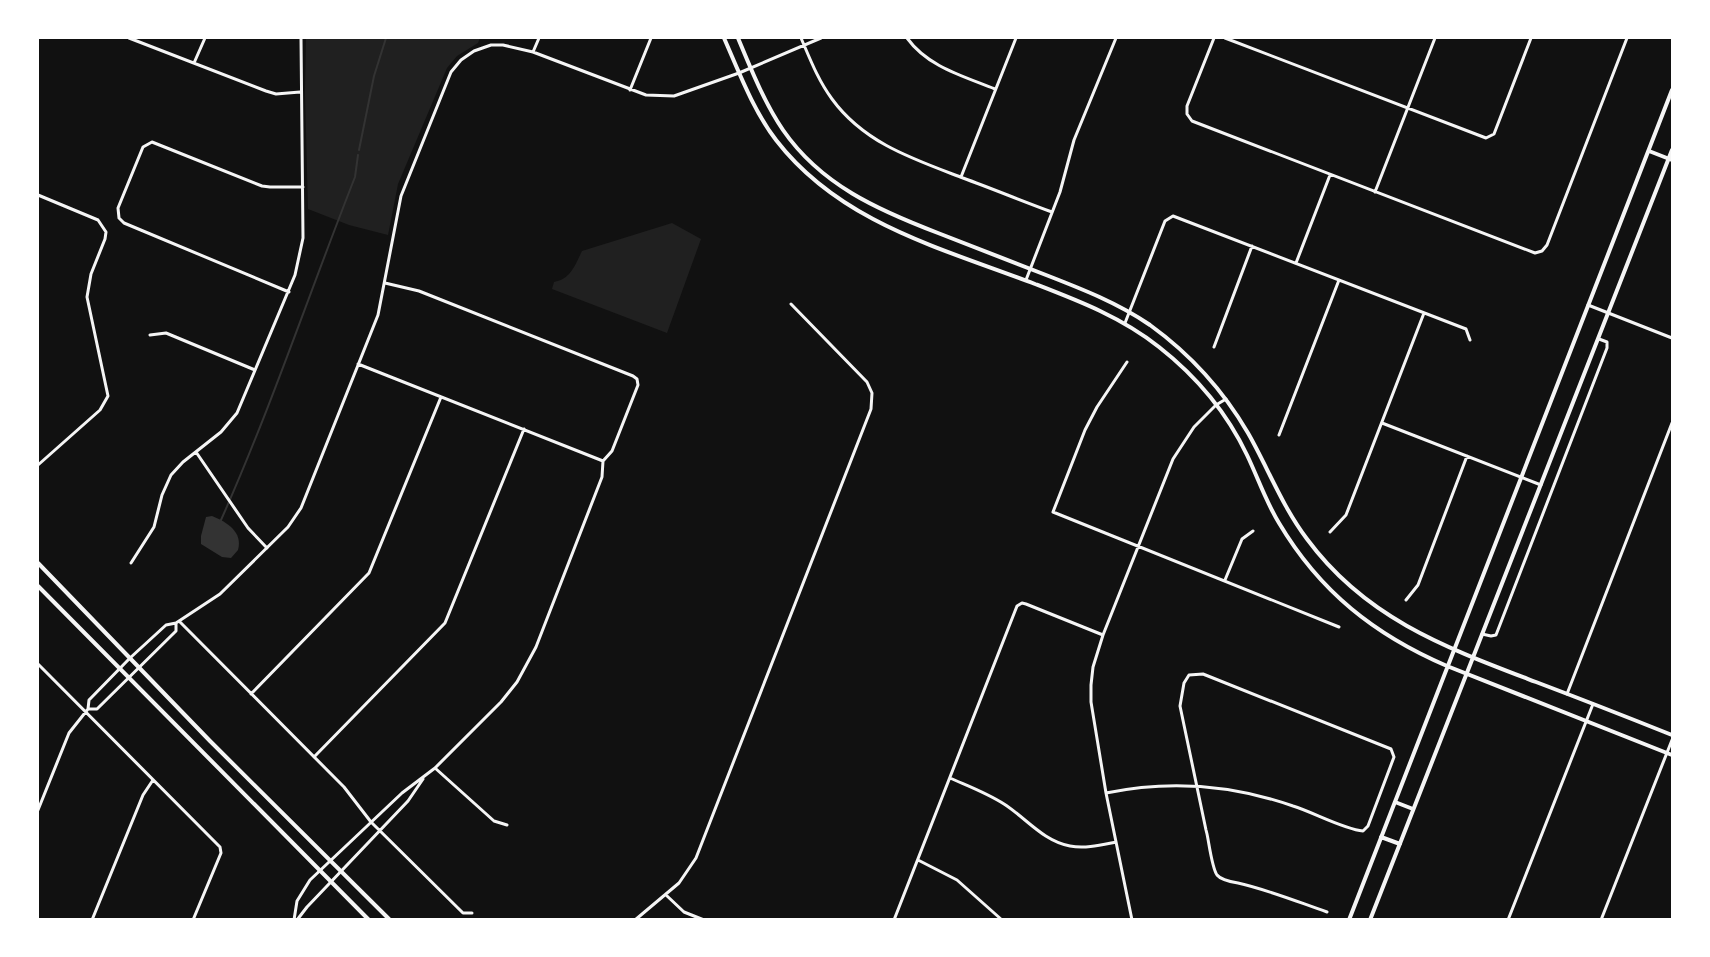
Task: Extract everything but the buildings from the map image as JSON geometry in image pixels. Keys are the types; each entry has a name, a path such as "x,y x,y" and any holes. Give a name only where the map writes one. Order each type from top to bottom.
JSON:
{"main road":[{"path":"724,38 761,118 775,139 796,163 839,201 887,227 1092,306 1125,323 1162,349 1216,405 1238,438 1278,522 1297,551 1321,582 1347,607 1378,631 1412,651 1670,754"},
{"path":"738,38 760,91 784,132 817,168 844,190 893,216 1094,294 1130,312 1188,357 1226,399 1248,434 1289,514 1308,541 1332,569 1388,616 1420,635 1473,658 1672,735"},
{"path":"1348,920 1672,90"},
{"path":"1370,920 1671,159 1672,150"},
{"path":"1648,151 1671,159"},
{"path":"38,564 210,741 390,920"},
{"path":"38,586 369,920"},
{"path":"1395,802 1413,809"},
{"path":"1381,837 1400,844"}],"street":[{"path":"129,38 266,91 276,94 300,92"},
{"path":"194,63 205,38"},
{"path":"131,563 154,527 162,495 171,475 183,462 221,432 237,413 295,275 302,242 301,38"},
{"path":"533,52 539,38"},
{"path":"630,90 651,38"},
{"path":"801,38 819,79 832,99 849,119 866,133 902,154 1052,212"},
{"path":"38,810 69,733 86,710 89,700 166,625 177,622 220,594 288,527 302,508 378,315 405,183 451,72 461,60 482,48 503,45 533,52 646,95 674,96 739,73 821,38"},
{"path":"907,38 916,49 933,62 995,89"},
{"path":"961,177 1016,38"},
{"path":"1026,280 1052,212 1074,140 1116,38"},
{"path":"1214,38 1187,106 1187,114 1192,121 1532,252 1540,252 1547,245 1627,38"},
{"path":"1225,38 1484,137 1494,134 1531,38"},
{"path":"1375,192 1435,38"},
{"path":"289,292 124,222 119,218 118,208 143,147 155,142 261,186 303,187"},
{"path":"1296,263 1330,174"},
{"path":"38,195 98,220 106,232 91,274 87,297 108,396 100,410 38,465"},
{"path":"1125,323 1165,221 1170,216 1176,216 1466,329 1470,340"},
{"path":"1214,348 1252,246"},
{"path":"1279,435 1339,280"},
{"path":"295,920 297,901 310,880 402,794 435,768 501,702 528,664 602,477 603,460 612,451 637,387 637,379 633,375 419,291 385,283"},
{"path":"635,920 685,878 700,849 871,409 872,393 867,382 791,304"},
{"path":"1588,305 1672,338"},
{"path":"1330,532 1346,515 1424,313"},
{"path":"150,335 166,333 256,370"},
{"path":"1482,634 1491,636 1496,634 1607,348 1607,342 1599,339"},
{"path":"1127,362 1096,407 1053,512 1339,627"},
{"path":"358,364 603,460"},
{"path":"251,694 369,573 441,397"},
{"path":"1132,920 1106,793 1091,702 1090,685 1093,667 1103,635 1173,459 1194,427 1216,405 1226,399"},
{"path":"1382,423 1541,485"},
{"path":"1567,694 1672,423"},
{"path":"314,757 445,623 524,429"},
{"path":"196,452 248,528 267,548"},
{"path":"1406,600 1418,585 1467,456"},
{"path":"1225,581 1242,538 1253,531"},
{"path":"894,920 1017,606 1022,603 1103,635"},
{"path":"177,622 347,790 371,822 463,913 472,913"},
{"path":"86,710 97,709 176,631 177,622"},
{"path":"38,664 219,845 221,850 194,920"},
{"path":"1106,793 1153,786 1197,786 1245,791 1292,805 1358,830 1365,830 1394,757 1391,749 1203,674 1189,675 1184,684 1180,706 1197,786 1216,873 1219,877 1327,912"},
{"path":"1508,920 1593,704"},
{"path":"1601,920 1670,754 1672,740"},
{"path":"435,768 494,821 507,825"},
{"path":"295,920 408,801 426,776"},
{"path":"950,778 996,800 1045,836 1062,844 1075,847 1116,842"},
{"path":"93,920 144,795 153,780"},
{"path":"918,860 957,880 1002,920"},
{"path":"666,895 684,912 704,920"}],"shaded area":[{"path":"306,38 480,38 478,43 457,56 447,68 398,184 388,235 349,225 308,209"},
{"path":"672,223 701,239 667,333 552,289 554,282 565,278 572,271 582,251"},
{"path":"212,516 233,528 236,533 238,550 231,558 222,557 201,544 206,517"}],"waterway":[{"path":"359,150 374,76 386,38"},
{"path":"221,520 274,392 355,177 358,155"}]}
